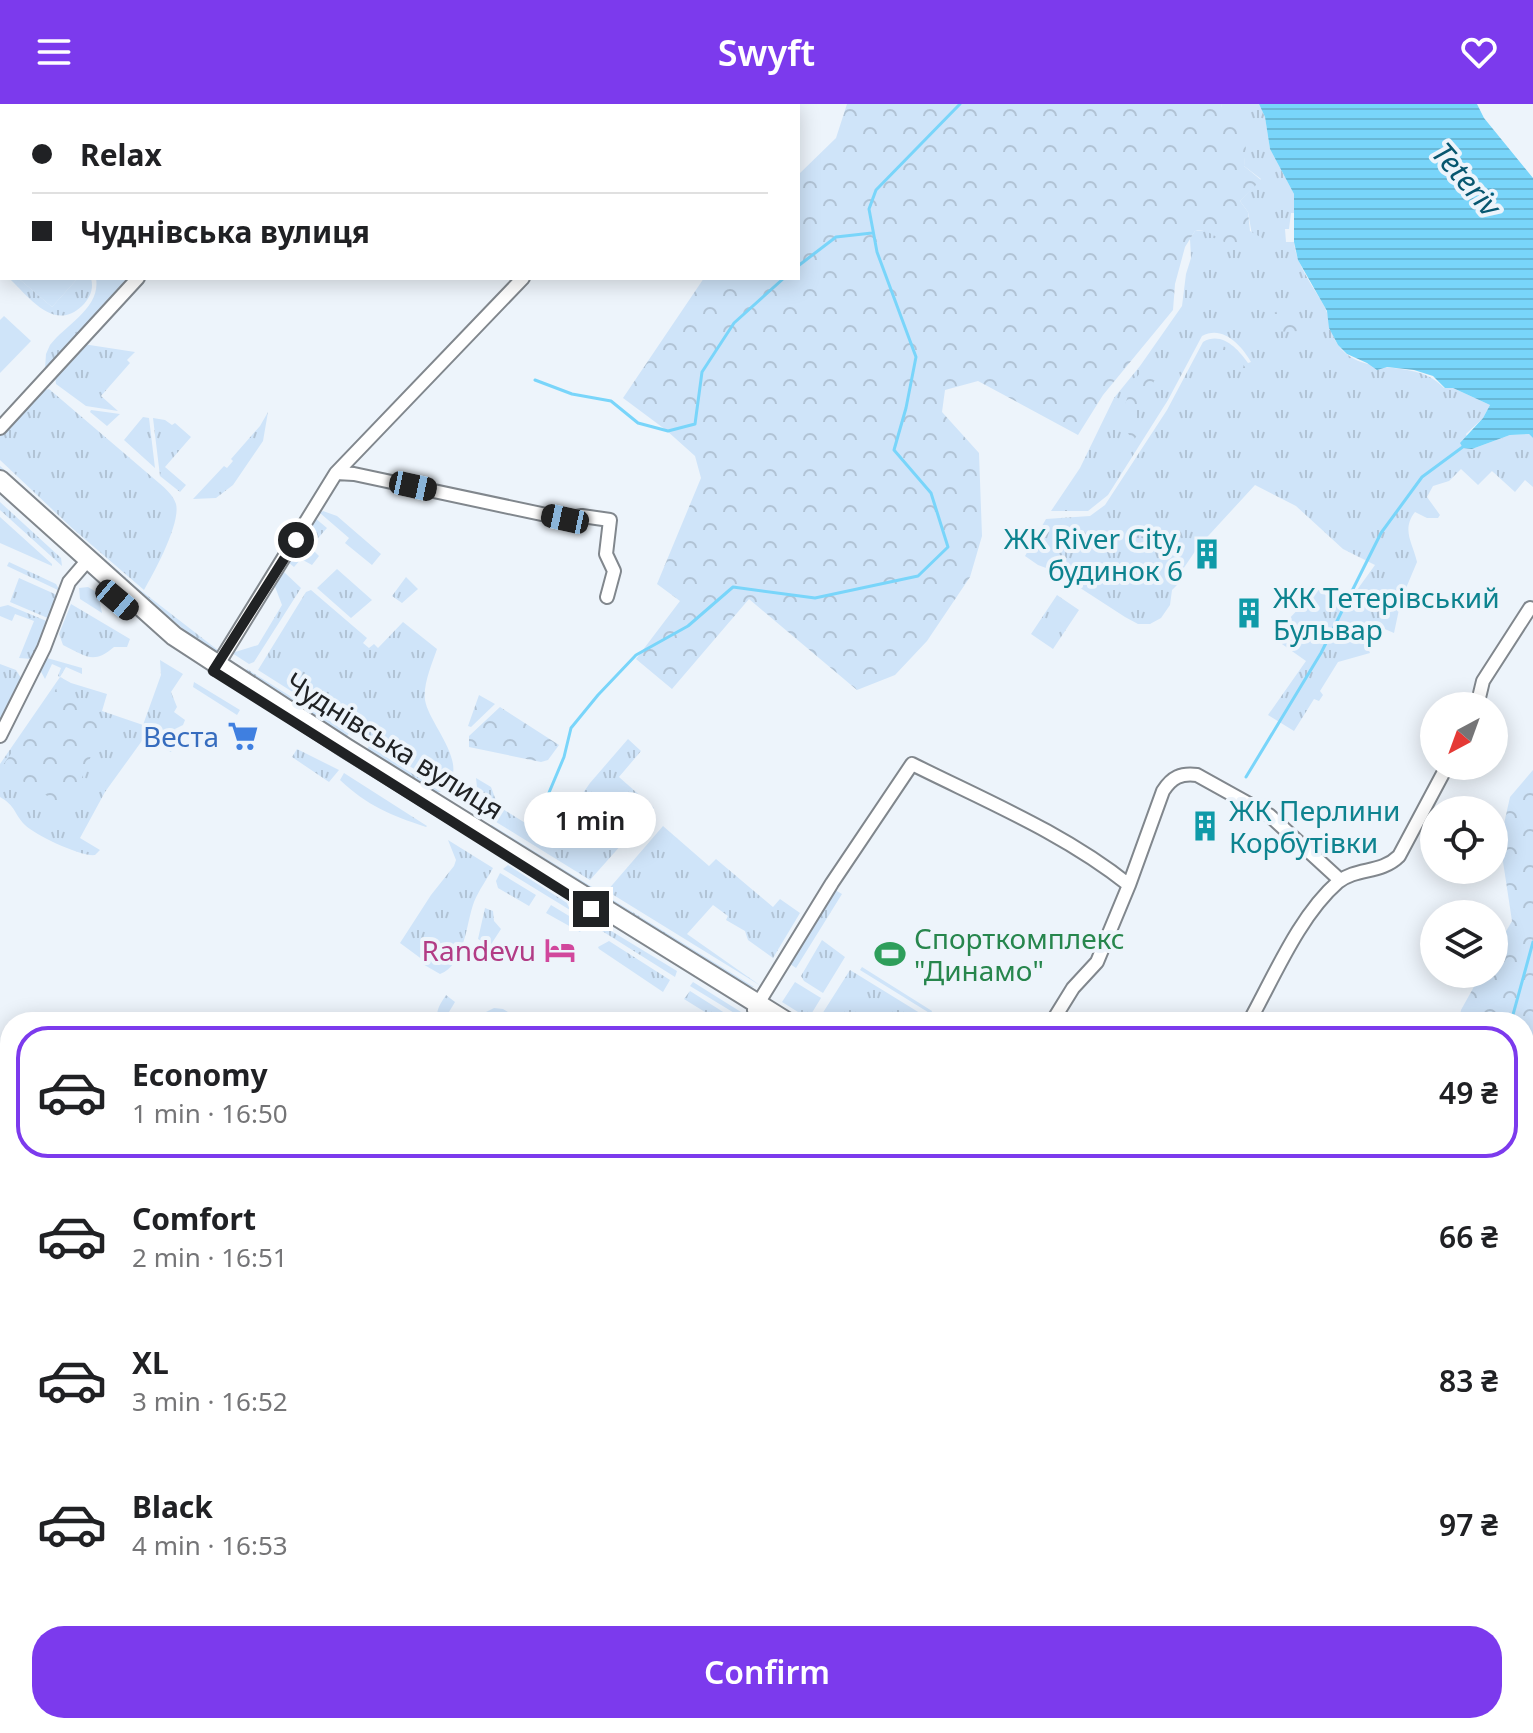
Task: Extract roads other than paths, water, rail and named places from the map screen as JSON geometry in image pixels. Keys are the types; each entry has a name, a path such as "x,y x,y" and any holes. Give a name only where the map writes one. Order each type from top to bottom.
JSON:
{"main road":[{"name":"Чуднівська вулиця","path":"0,480 162,637 766,1012"},
{"name":"Чуднівська вулиця","path":"0,491 85,564"},
{"name":"Чуднівська вулиця","path":"756,1007 762,1012"}],"street":[{"path":"0,428 136,280"},
{"path":"215,668 336,473 521,280"},
{"path":"336,473 354,474 565,519 582,516 610,520 606,554 614,571 607,597"},
{"path":"0,736 44,648 69,582 85,564"},
{"path":"1480,692 1483,681 1530,608"},
{"path":"756,1007 832,883 912,764 1032,823 1099,861 1129,885"},
{"path":"1058,1012 1073,988 1097,962 1163,791 1180,775 1197,775 1269,815 1340,880"},
{"path":"1255,1012 1315,904 1340,880 1359,872 1383,868 1399,856 1440,780"}],"water":[{"name":"Teteriv","path":"1259,104 1477,104 1484,118 1533,178 1533,438 1529,434 1510,435 1472,449 1463,448 1460,443 1483,418 1490,405 1453,388 1445,388 1433,376 1414,370 1387,367 1377,370 1347,354 1338,345 1329,328 1327,311 1298,260 1294,242 1294,194 1270,149 1265,117"}],"waterway":[{"path":"548,795 564,757 571,728 598,695 636,655 688,626 733,587 815,598 918,576 948,547 931,493 894,450 916,357 877,252 869,209 876,190 960,104"},
{"path":"800,264 836,237 872,233"},
{"path":"535,380 572,394 611,401 638,423 668,431 695,424 702,372 734,323 782,280"},
{"path":"1246,777 1321,653 1381,533 1422,477 1464,446"},
{"path":"1514,1012 1533,942"}],"place":[{"name":"ЖК River City, будинок 6","path":"1207,554"},
{"name":"ЖК Тетерівський Бульвар","path":"1249,613"},
{"name":"Веста","path":"243,736"},
{"name":"ЖК Перлини Корбутівки","path":"1205,826"},
{"name":"Randevu","path":"560,950"},
{"name":"Спорткомплекс \"Динамо\"","path":"890,954"}]}
